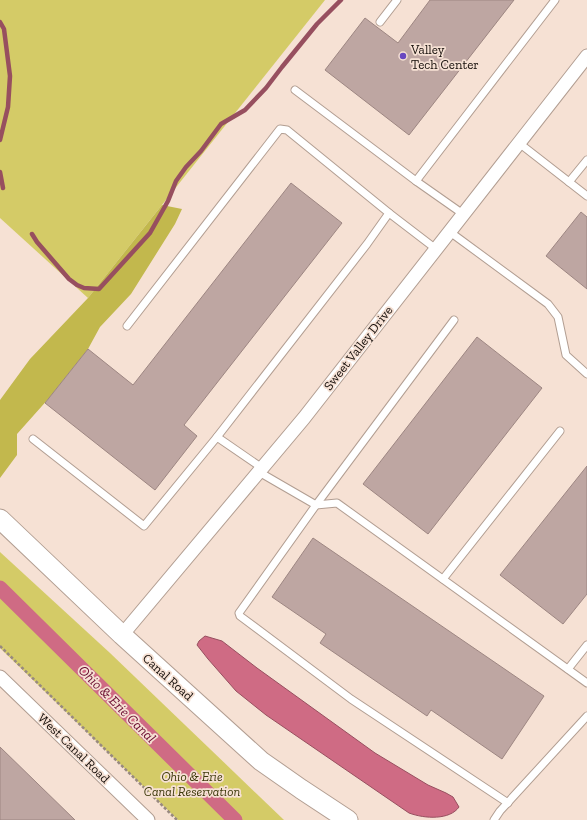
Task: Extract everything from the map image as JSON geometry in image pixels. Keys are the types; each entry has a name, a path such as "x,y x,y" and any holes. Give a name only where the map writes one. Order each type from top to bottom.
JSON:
{"main road":[{"name":"Canal Road","path":"0,519 122,635 261,761 348,820"}],"street":[{"name":"Sweet Valley Drive","path":"122,635 304,418 587,56"},
{"name":"West Canal Road","path":"0,677 148,820"}],"lane":[{"path":"380,22 397,0"},
{"path":"416,181 556,0"},
{"path":"295,90 416,181 463,214"},
{"path":"127,326 280,129 287,130 389,213 436,249"},
{"path":"519,143 587,196"},
{"path":"569,182 587,160"},
{"path":"33,439 144,526 217,437 368,244 389,213"},
{"path":"450,232 548,304 558,317 566,355 587,374"},
{"path":"454,320 316,505 239,613 240,616 259,632 351,699 508,802"},
{"path":"443,579 560,431"},
{"path":"217,437 260,470 316,505 337,503 587,683"},
{"path":"568,670 587,645"},
{"path":"494,820 508,802 587,716"}],"path":[{"path":"0,646 177,820"}],"green space":[{"path":"0,0 325,0 88,298 0,218"},
{"name":"Ohio & Erie Canal Reservation","path":"0,552 110,653 284,820 178,820 0,648"}],"shaded area":[{"path":"162,205 182,209 175,224 131,294 100,327 88,349 50,397 17,434 17,455 0,478 0,400 30,359 88,298"},
{"path":"205,636 222,641 375,753 428,785 453,797 459,807 450,814 437,817 409,813 266,715 236,691 197,645"}],"building":[{"name":"Valley Tech Center","path":"430,0 514,0 409,135 325,70 365,18 398,43"},
{"path":"291,183 342,223 184,425 197,436 155,490 45,403 88,349 133,385"},
{"path":"581,212 587,217 587,289 546,256"},
{"path":"477,337 542,388 428,534 363,484"},
{"path":"587,466 587,594 563,624 500,575"},
{"path":"313,538 544,696 502,759 431,710 427,716 320,643 326,634 272,597"},
{"path":"0,747 75,820 0,820"}],"waterway":[{"path":"32,234 37,242 69,279 84,288 99,289 150,233 168,201 176,181 221,124 245,110 266,88 317,24 341,0"},
{"path":"0,22 4,29 10,76 8,107 0,140"},
{"path":"0,172 3,188"},
{"name":"Ohio & Erie Canal","path":"0,588 235,820"}],"place":[{"name":"Valley Tech Center","path":"403,56"}]}
